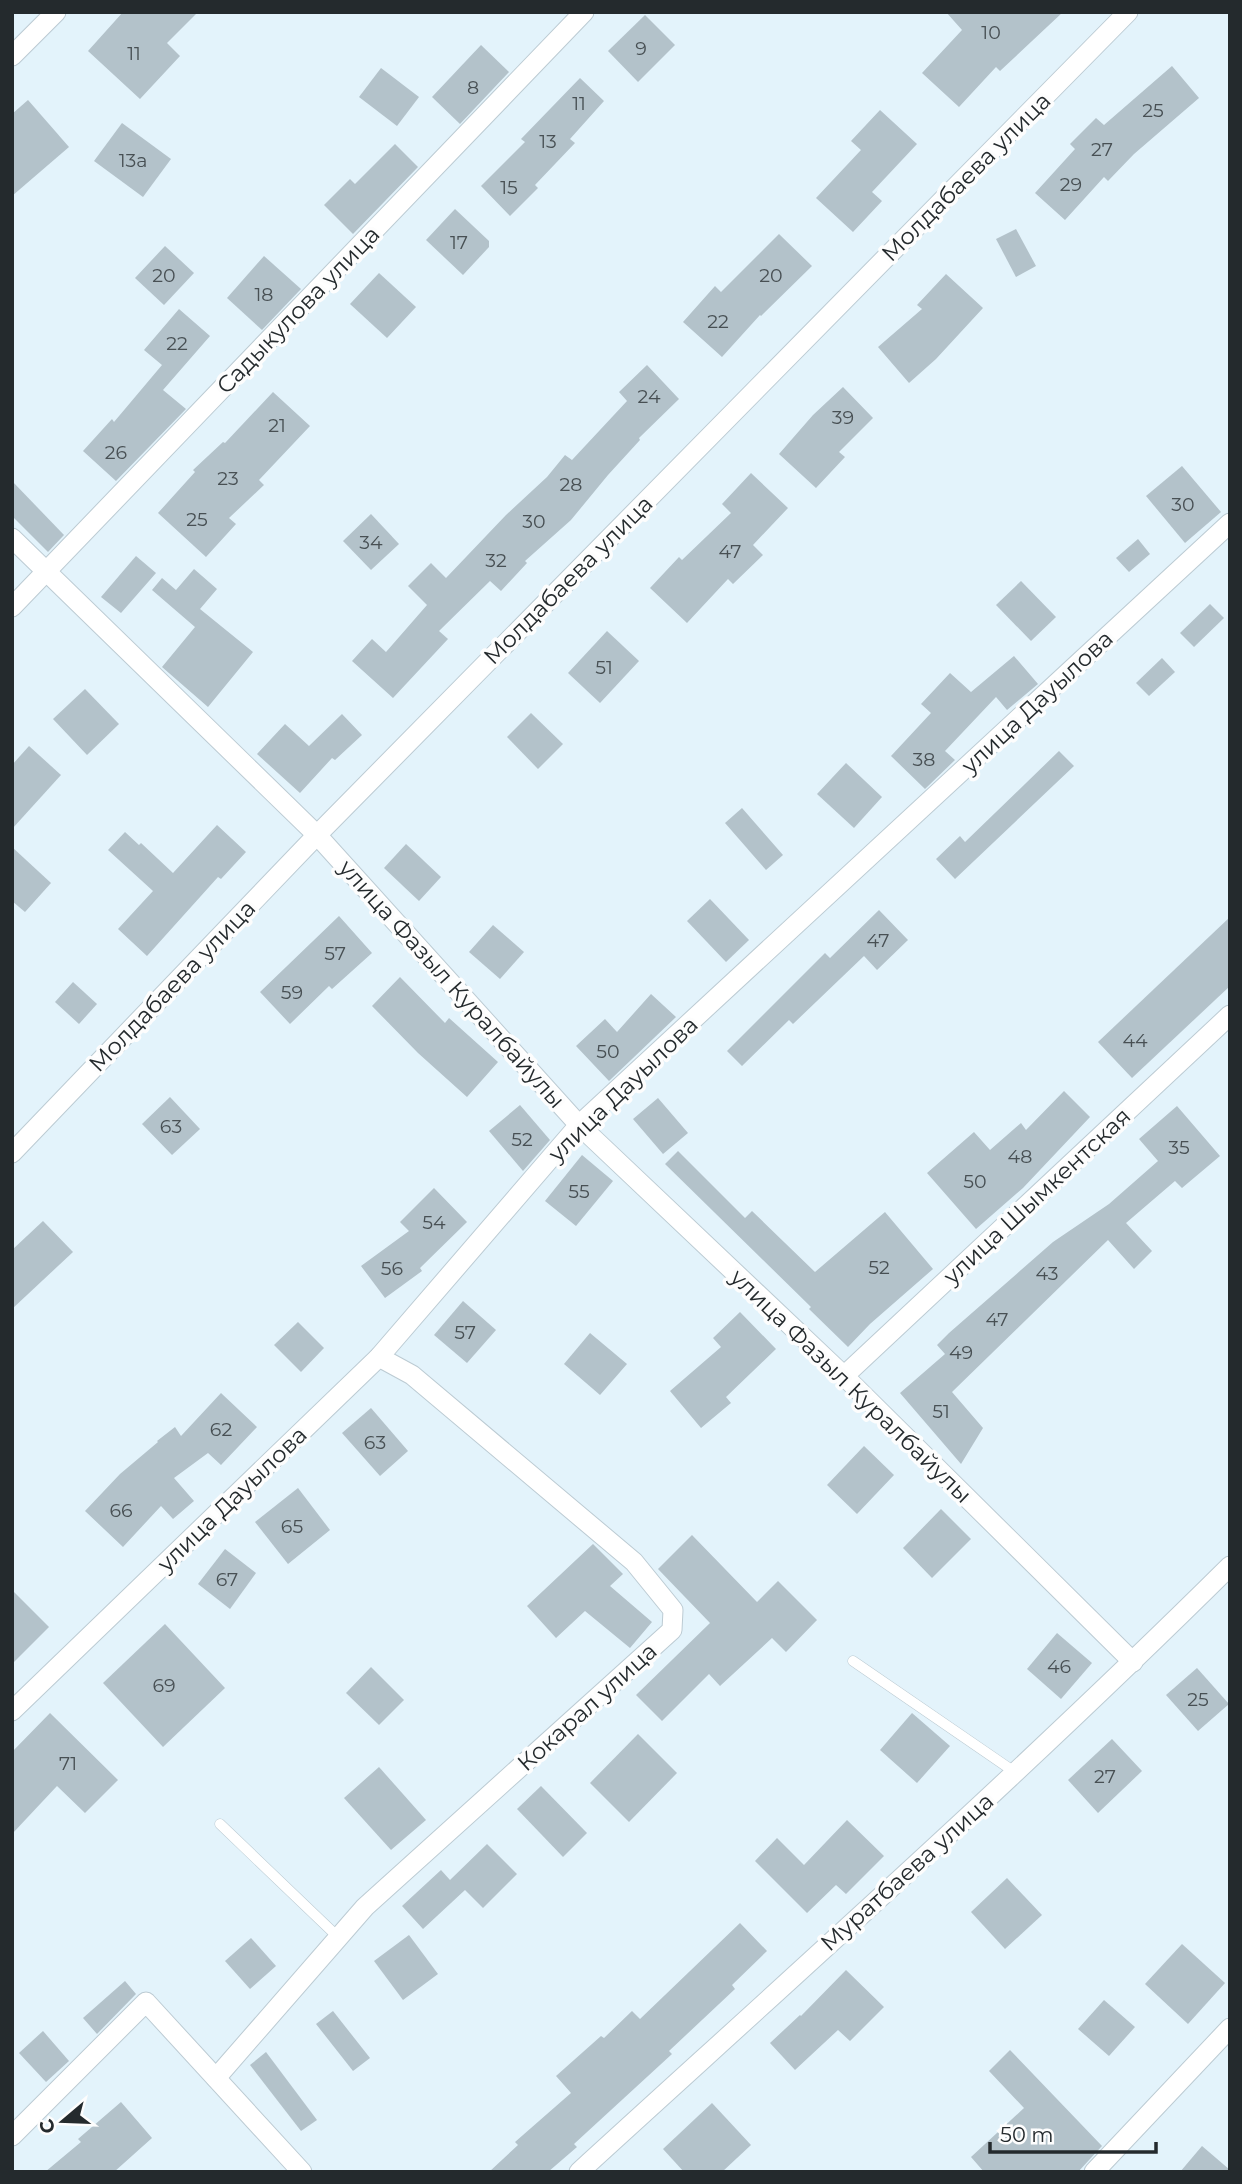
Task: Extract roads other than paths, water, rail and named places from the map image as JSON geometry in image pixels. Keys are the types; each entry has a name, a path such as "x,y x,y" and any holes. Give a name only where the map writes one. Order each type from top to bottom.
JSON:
{"street":[{"path":"12,56 56,12"},
{"name":"Садыкулова улица","path":"12,607 583,12"},
{"name":"Молдабаева улица","path":"12,1153 317,835 1128,12"},
{"name":"улица Дауылова","path":"12,1711 379,1357 579,1125 1230,523"},
{"name":"улица Фазыл Куралбайулы","path":"12,538 317,835 579,1125 844,1376 1133,1662"},
{"name":"улица Шымкентская","path":"844,1376 1230,1015"},
{"name":"Кокарал улица","path":"216,2078 365,1907 672,1630 673,1610 634,1562 412,1375 379,1357"},
{"name":"Муратбаева улица","path":"579,2172 1016,1773 1230,1566"},
{"path":"12,2136 146,2002 302,2172"},
{"path":"1094,2172 1230,2028"}],"lane":[{"path":"853,1661 1016,1773"},
{"path":"220,1824 338,1937"}]}
